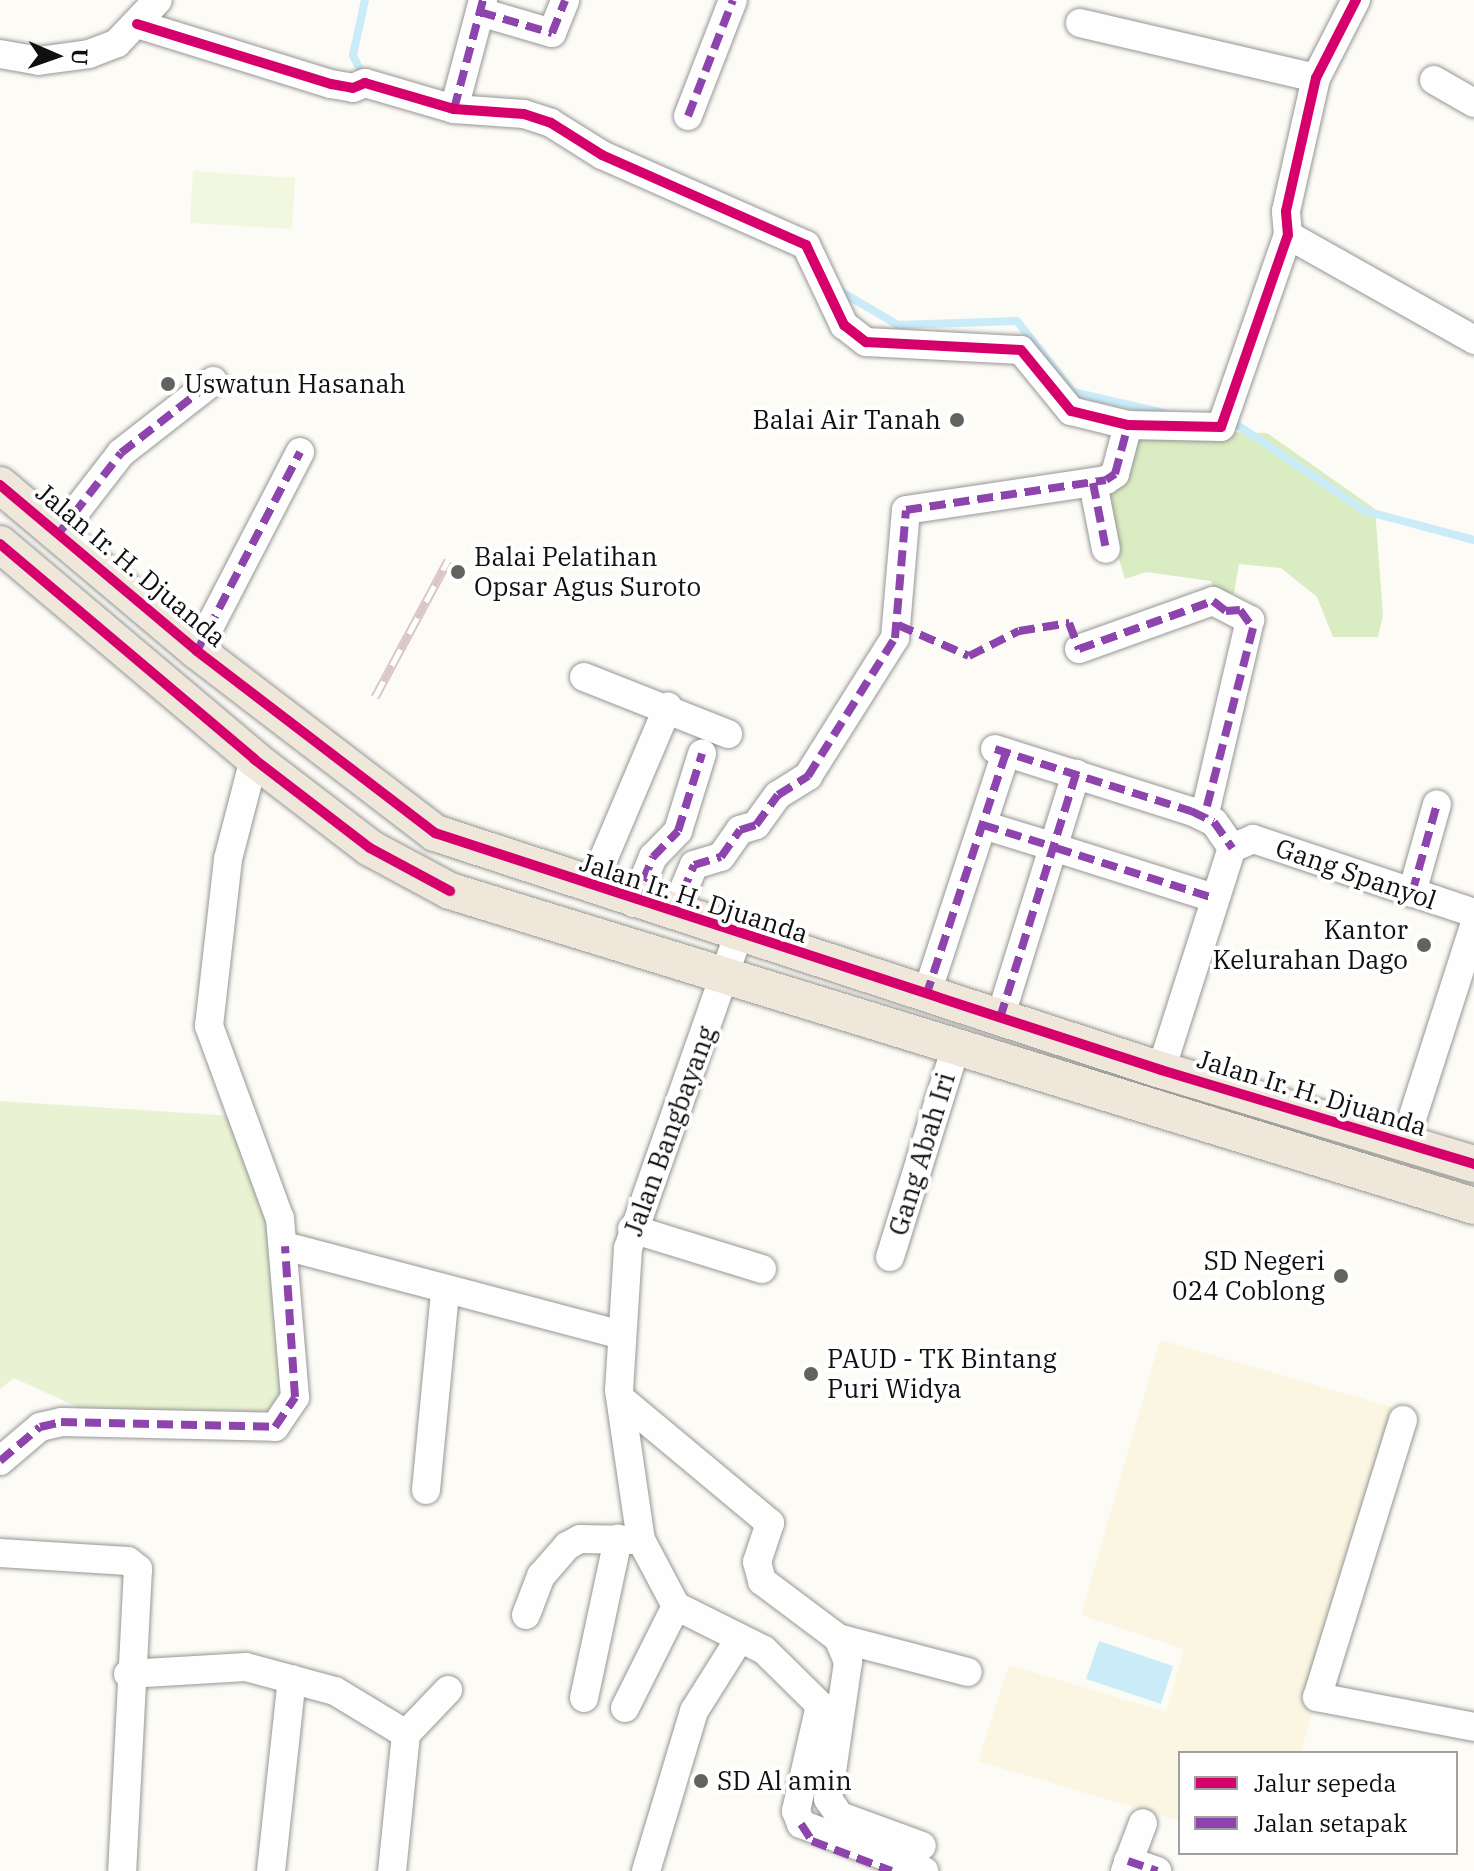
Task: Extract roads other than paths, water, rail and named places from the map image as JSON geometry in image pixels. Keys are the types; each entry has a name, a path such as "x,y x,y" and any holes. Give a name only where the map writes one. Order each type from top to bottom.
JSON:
{"main road":[{"name":"Jalan Ir. H. Djuanda","path":"0,485 197,651 435,833 634,903 1161,1070 1474,1164"},
{"path":"0,544 254,759 370,848 450,891 724,980 1474,1206"},
{"path":"450,891 471,846"},
{"path":"1216,1127 1228,1090"}],"street":[{"path":"127,34 158,0"},
{"path":"454,109 482,6 552,33 565,0"},
{"path":"688,116 733,0"},
{"path":"0,54 38,61 127,34 331,84 353,88 365,83 454,109 524,114 551,123 602,155 806,245 844,325 866,342 1021,350 1071,411 1128,425 1221,427 1288,235 1286,211 1316,78 1356,0"},
{"path":"1080,23 1316,78"},
{"path":"1434,80 1474,103"},
{"path":"1288,235 1474,340"},
{"path":"59,533 121,453 213,381"},
{"path":"673,915 694,865 721,857 740,830 756,825 784,790 808,776 895,638 906,510 1093,483 1115,474 1128,425"},
{"path":"197,651 300,452"},
{"path":"1093,483 1106,549"},
{"path":"1079,649 1213,601 1250,620 1204,817"},
{"path":"584,677 668,707 728,734"},
{"path":"591,888 668,707"},
{"path":"926,996 983,825 1000,751 1076,774 1204,817 1232,848 1161,1070"},
{"path":"634,903 653,857 678,831 702,754"},
{"path":"0,1461 40,1427 61,1422 275,1427 295,1397 285,1246 209,1026 228,859 254,759"},
{"path":"1000,1018 1076,774"},
{"path":"1412,893 1437,804"},
{"path":"983,825 1214,898"},
{"name":"Gang Spanyol","path":"1232,848 1253,839 1474,913"},
{"path":"1404,1144 1474,926"},
{"name":"Jalan Bangbayang","path":"676,1606 629,1540 619,1334 632,1229 738,936"},
{"name":"Gang Abah Iri","path":"890,1257 955,1050"},
{"path":"632,1229 762,1269"},
{"path":"285,1246 445,1292 619,1334"},
{"path":"426,1490 445,1292"},
{"path":"621,1399 770,1523 757,1562 762,1581 838,1638 968,1672"},
{"path":"1403,1420 1317,1697 1474,1727"},
{"path":"526,1615 541,1576 567,1546 580,1539 629,1540 584,1698"},
{"path":"0,1553 134,1562 138,1569 128,1674 122,1871"},
{"path":"625,1708 676,1606 740,1638 780,1663 821,1709 796,1811 812,1841 892,1871"},
{"path":"646,1871 694,1711 740,1638"},
{"path":"838,1638 848,1662 828,1799 840,1816 923,1858"},
{"path":"128,1674 237,1667 335,1691 406,1734"},
{"path":"271,1871 292,1679"},
{"path":"392,1871 406,1734 448,1690"},
{"path":"1143,1823 1127,1866 1157,1871"},
{"path":"801,1824 923,1858"}],"water":[{"path":"1099,1641 1173,1666 1161,1704 1086,1679"}],"waterway":[{"path":"364,78 353,55 365,0"},
{"path":"838,290 898,325 1017,321 1073,392 1164,413"},
{"path":"1236,424 1365,511 1474,540"}],"railway":[{"path":"375,697 448,560"}],"place":[{"name":"Uswatun Hasanah","path":"168,384"},
{"name":"Balai Air Tanah","path":"957,420"},
{"name":"Balai Pelatihan Opsar Agus Suroto","path":"458,572"},
{"name":"Kantor Kelurahan Dago","path":"1424,945"},
{"name":"SD Negeri 024 Coblong","path":"1341,1276"},
{"name":"PAUD - TK Bintang Puri Widya","path":"811,1374"},
{"name":"SD Al amin","path":"701,1781"}]}
